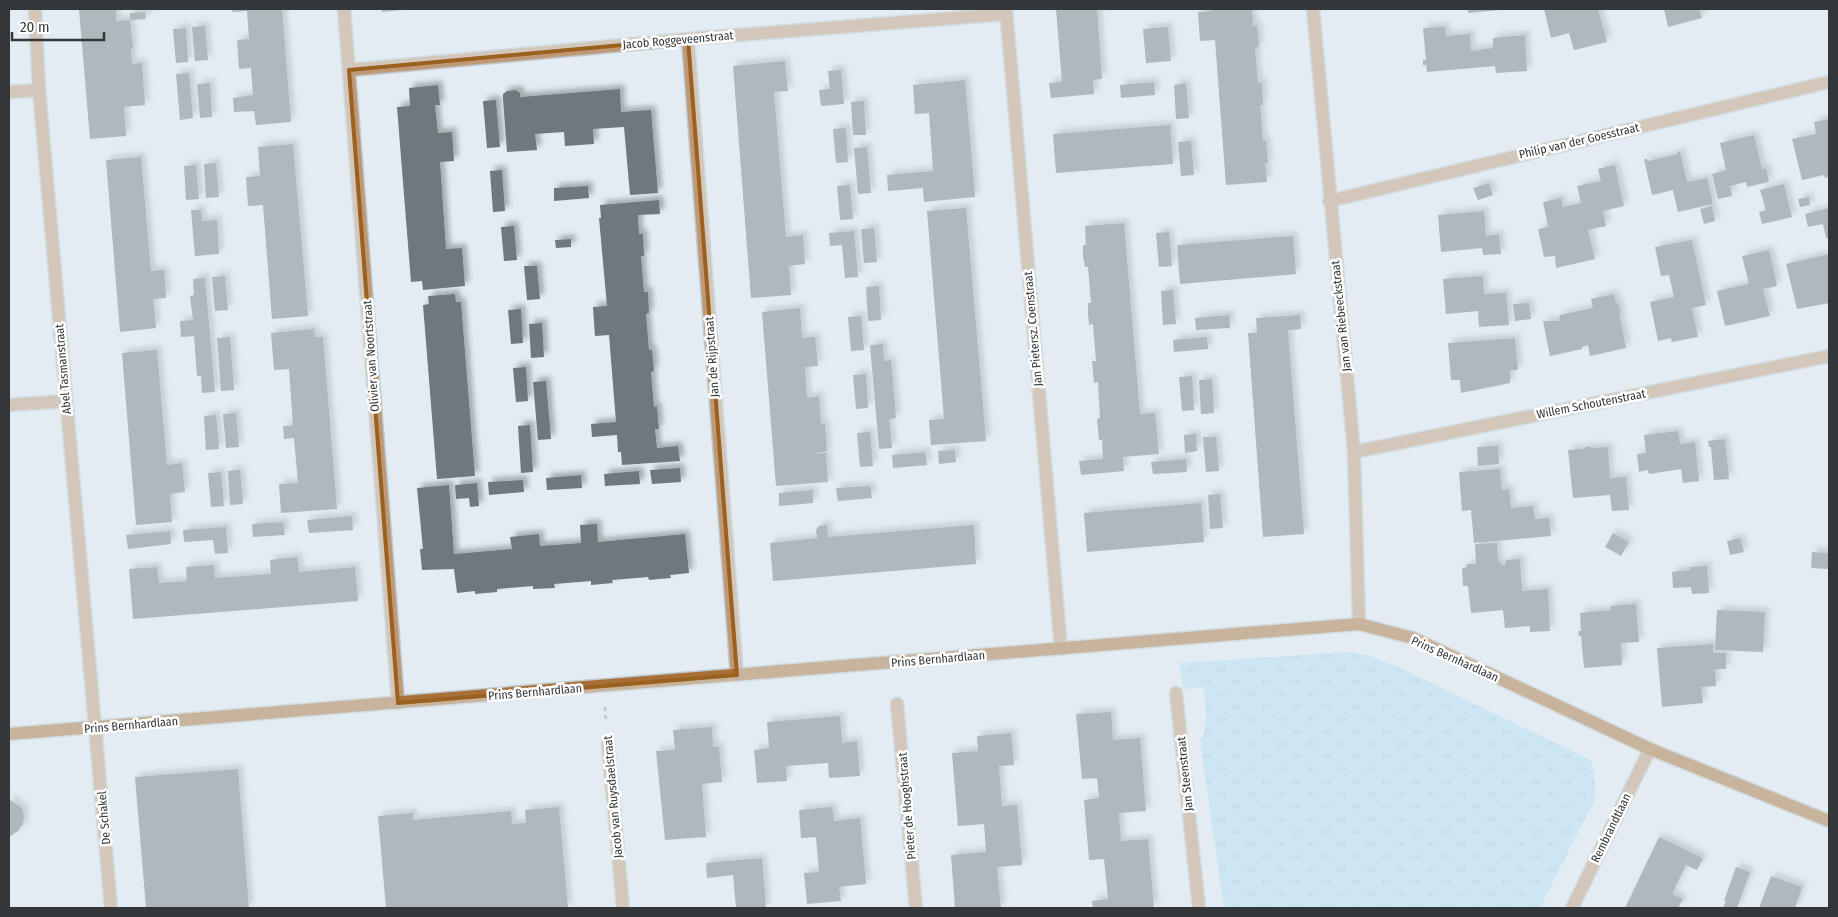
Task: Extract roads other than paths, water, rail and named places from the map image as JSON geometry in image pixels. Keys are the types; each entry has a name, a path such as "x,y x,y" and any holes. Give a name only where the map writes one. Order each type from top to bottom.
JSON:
{"street":[{"name":"Abel Tasmanstraat","path":"35,9 39,90 96,728"},
{"name":"Olivier van Noortstraat","path":"344,9 398,703"},
{"name":"Jan van Riebeeckstraat","path":"1313,9 1329,201 1354,452 1359,624"},
{"name":"Jacob Roggeveenstraat","path":"349,70 1006,12"},
{"name":"Jan Pietersz. Coenstraat","path":"1006,12 1061,649"},
{"name":"Jan de Rijpstraat","path":"688,39 736,676"},
{"name":"Philip van der Goesstraat","path":"1329,201 1829,82"},
{"path":"9,92 39,90"},
{"name":"Willem Schoutenstraat","path":"1354,452 1829,356"},
{"path":"9,405 66,401"},
{"name":"Prins Bernhardlaan","path":"9,734 1359,624 1414,638 1650,749 1829,820"},
{"name":"Jan Steenstraat","path":"1176,693 1199,908"},
{"name":"Pieter de Hooghstraat","path":"897,704 916,908"},
{"name":"De Schakel","path":"96,728 112,908"},
{"name":"Jacob van Ruysdaelstraat","path":"608,744 623,908"},
{"name":"Rembrandtlaan","path":"1572,908 1650,749"}]}
